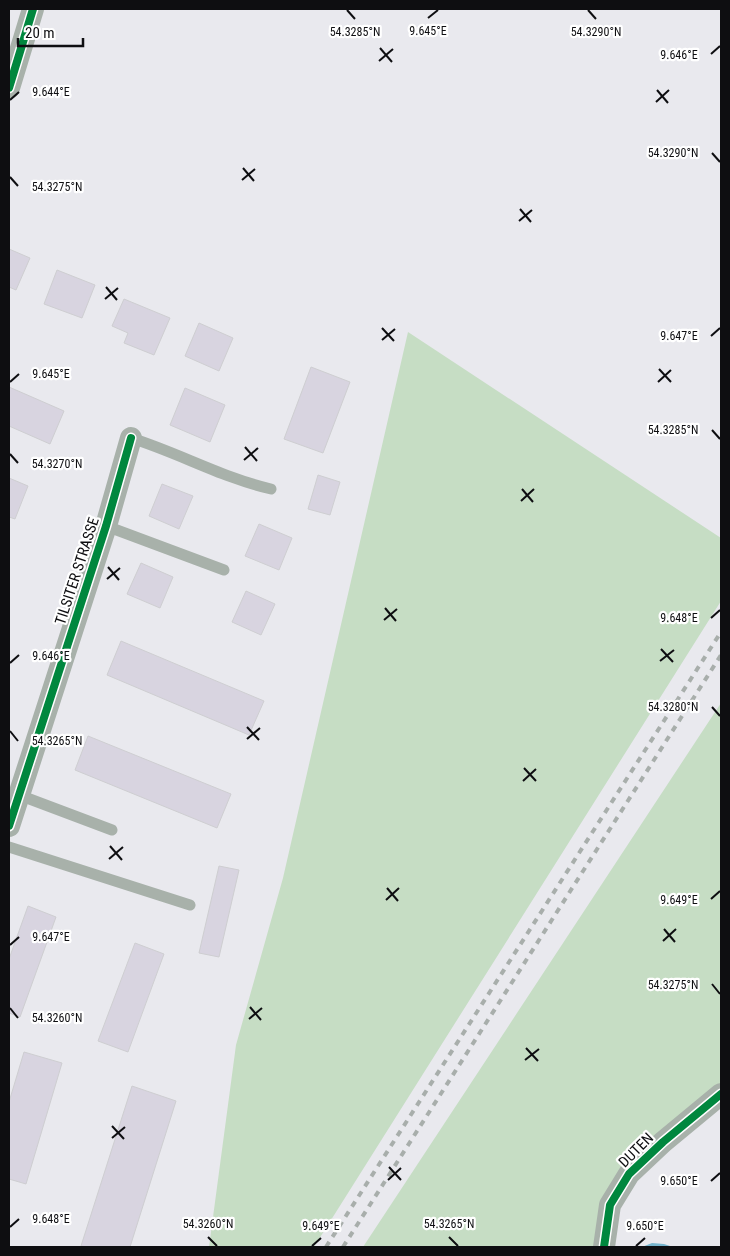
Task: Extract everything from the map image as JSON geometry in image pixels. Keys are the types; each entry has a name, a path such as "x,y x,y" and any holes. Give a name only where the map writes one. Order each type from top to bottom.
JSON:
{"street":[{"path":"9,88 32,9"},
{"name":"TILSITER STRASSE","path":"9,826 106,526 132,438"},
{"name":"DUTEN","path":"604,1247 610,1205 629,1174 663,1142 721,1094"}],"lane":[{"path":"132,438 232,478 271,489"},
{"path":"106,526 224,570"},
{"path":"19,795 112,830"},
{"path":"9,847 190,905"}],"green space":[{"path":"408,332 721,538 721,601 314,1247 209,1247 236,1045 283,878"},
{"path":"721,703 721,1094 629,1174 604,1247 363,1247"}],"water":[{"path":"652,1243 664,1244 673,1247 642,1247"}],"building":[{"path":"9,249 30,258 16,290 9,287"},
{"path":"57,270 95,285 82,318 44,304"},
{"path":"124,299 170,318 154,355 124,343 128,333 112,326"},
{"path":"199,323 233,338 219,371 185,356"},
{"path":"311,367 350,382 323,453 284,439"},
{"path":"9,387 64,411 50,444 9,426"},
{"path":"185,388 225,405 210,442 170,425"},
{"path":"318,475 340,482 330,515 308,509"},
{"path":"9,478 28,486 15,519 9,517"},
{"path":"162,484 193,496 179,529 149,516"},
{"path":"259,524 292,538 279,570 245,556"},
{"path":"141,563 173,577 160,608 127,594"},
{"path":"246,591 275,604 261,635 232,622"},
{"path":"121,641 264,701 249,735 107,675"},
{"path":"88,736 231,794 217,828 75,770"},
{"path":"219,866 239,870 219,957 199,953"},
{"path":"28,906 56,917 20,1017 9,1013 9,959"},
{"path":"135,943 164,954 128,1052 98,1041"},
{"path":"24,1052 62,1063 26,1184 9,1179 9,1102"},
{"path":"132,1086 176,1101 130,1247 81,1246"}],"railway":[{"path":"326,1247 721,632"},
{"path":"343,1247 721,655"}],"cycle path":[{"path":"9,88 33,9"},
{"path":"9,826 106,526 131,438"},
{"path":"604,1247 610,1205 629,1174 663,1142 721,1094"}]}
